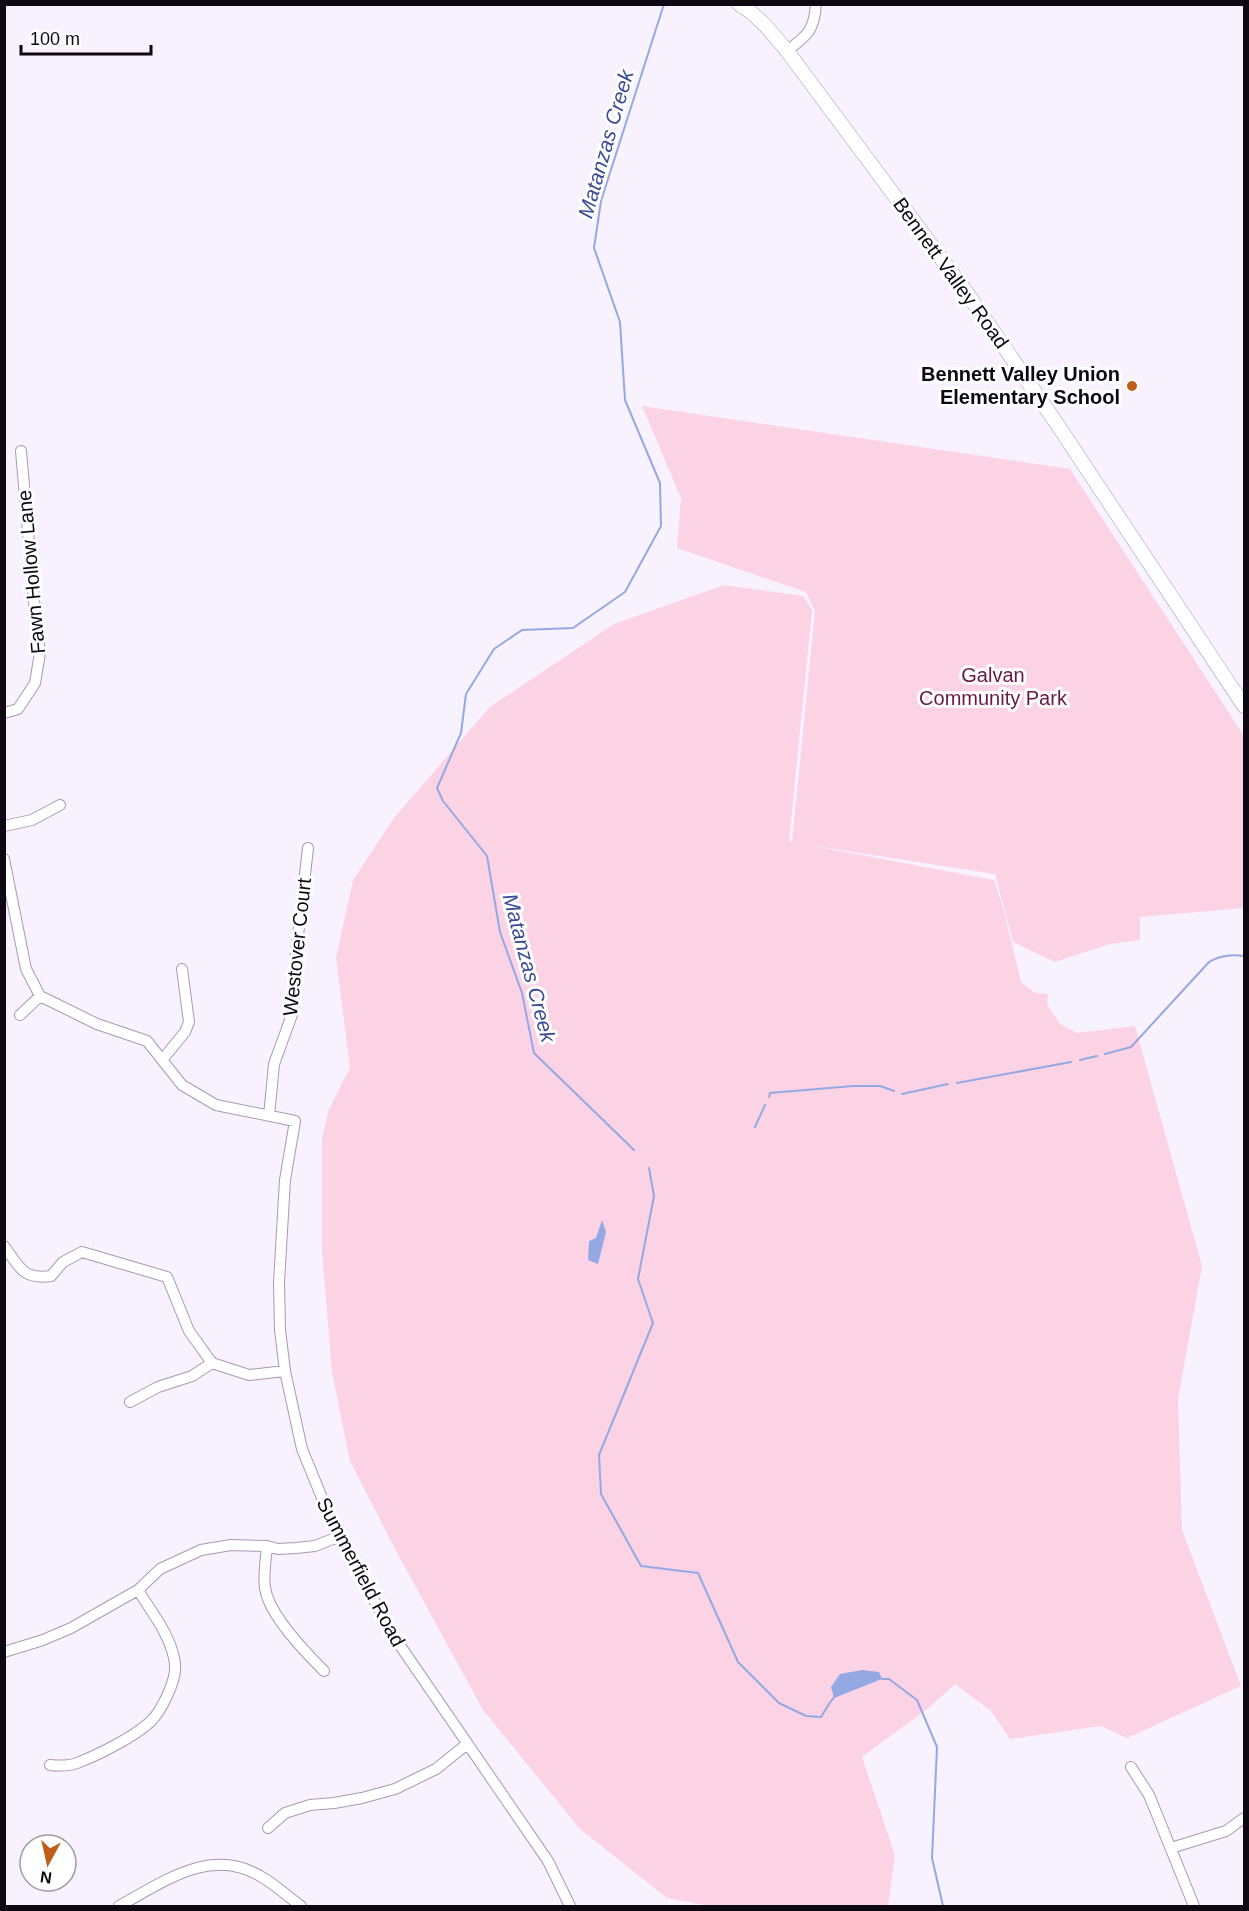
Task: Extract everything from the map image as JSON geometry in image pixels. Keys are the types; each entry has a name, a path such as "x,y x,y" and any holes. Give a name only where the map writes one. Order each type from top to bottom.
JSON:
{"street":[{"name":"Bennett Valley Road","path":"739,4 751,11 766,25 787,51 967,293 1245,706"},
{"path":"787,51 808,34 815,18 816,4"},
{"name":"Fawn Hollow Lane","path":"4,713 18,709 35,683 40,653 21,451"},
{"path":"4,826 32,820 60,805"},
{"name":"Westover Court","path":"269,1116 274,1064 293,1012 296,953 308,848"},
{"path":"4,859 26,969 40,996 97,1024 147,1041 182,1085 216,1105 269,1116"},
{"path":"162,1060 185,1032 189,1022 182,969"},
{"path":"20,1015 40,996"},
{"name":"Summerfield Road","path":"269,1116 295,1121 285,1180 279,1284 280,1330 285,1371 302,1449 338,1537 399,1644 548,1861 570,1906"},
{"path":"4,1246 19,1269 37,1278 51,1276 63,1262 82,1252 167,1277 189,1331 212,1363 249,1375 285,1371"},
{"path":"130,1402 158,1387 192,1376 212,1363"},
{"path":"4,1652 43,1640 71,1628 138,1590 160,1569 201,1550 231,1545 267,1546 278,1549 306,1547 338,1537"},
{"path":"267,1546 265,1588 273,1610 299,1645 324,1671"},
{"path":"50,1765 76,1763 117,1744 151,1722 168,1694 174,1681 175,1665 166,1635 138,1590"},
{"path":"268,1828 285,1813 310,1805 352,1800 395,1789 436,1769 467,1744"},
{"path":"1131,1767 1149,1796 1194,1906"},
{"path":"1171,1848 1226,1832 1245,1818"},
{"path":"118,1906 182,1872 199,1866 216,1864 235,1866 260,1875 302,1906"}],"green space":[{"name":"Galvan Community Park","path":"642,406 1070,469 1244,736 1244,908 1140,917 1140,940 1110,944 1055,962 1013,942 995,874 808,845 994,880 1021,982 1035,993 1048,994 1047,1004 1060,1024 1077,1033 1135,1026 1202,1266 1178,1399 1182,1530 1241,1686 1127,1738 1101,1726 1010,1739 991,1711 955,1684 931,1706 862,1757 895,1855 888,1906 711,1906 667,1898 580,1829 483,1710 394,1547 350,1461 332,1372 322,1251 322,1139 329,1109 350,1068 336,958 353,880 394,818 490,707 614,624 724,585 803,596 812,610 789,841 792,842 815,611 806,592 677,548 681,498"}],"water":[{"path":"602,1220 606,1232 598,1264 588,1260 589,1241 596,1238"},
{"path":"862,1670 879,1672 882,1679 834,1698 831,1687 840,1674"}],"waterway":[{"name":"Matanzas Creek","path":"634,1150 534,1053 522,993 500,932 487,856 443,801 437,788 461,733 466,694 494,649 522,630 573,628 625,592 661,526 660,483 625,400 620,322 594,248 601,201 664,4"},
{"path":"1105,1054 1131,1047 1209,962 1226,956 1244,956"},
{"path":"1080,1060 1097,1056"},
{"path":"957,1083 1071,1062"},
{"path":"902,1094 948,1084"},
{"path":"769,1097 770,1093 853,1086 880,1086 894,1091"},
{"path":"755,1127 765,1105"},
{"name":"Matanzas Creek","path":"649,1168 654,1196 638,1279 653,1323 599,1455 601,1494 641,1566 698,1573 738,1662 779,1703 806,1716 821,1717 835,1696"},
{"name":"Matanzas Creek","path":"882,1679 889,1679 917,1700 937,1747 932,1858 943,1906"}],"place":[{"name":"Bennett Valley Union Elementary School","path":"1132,386"}]}
